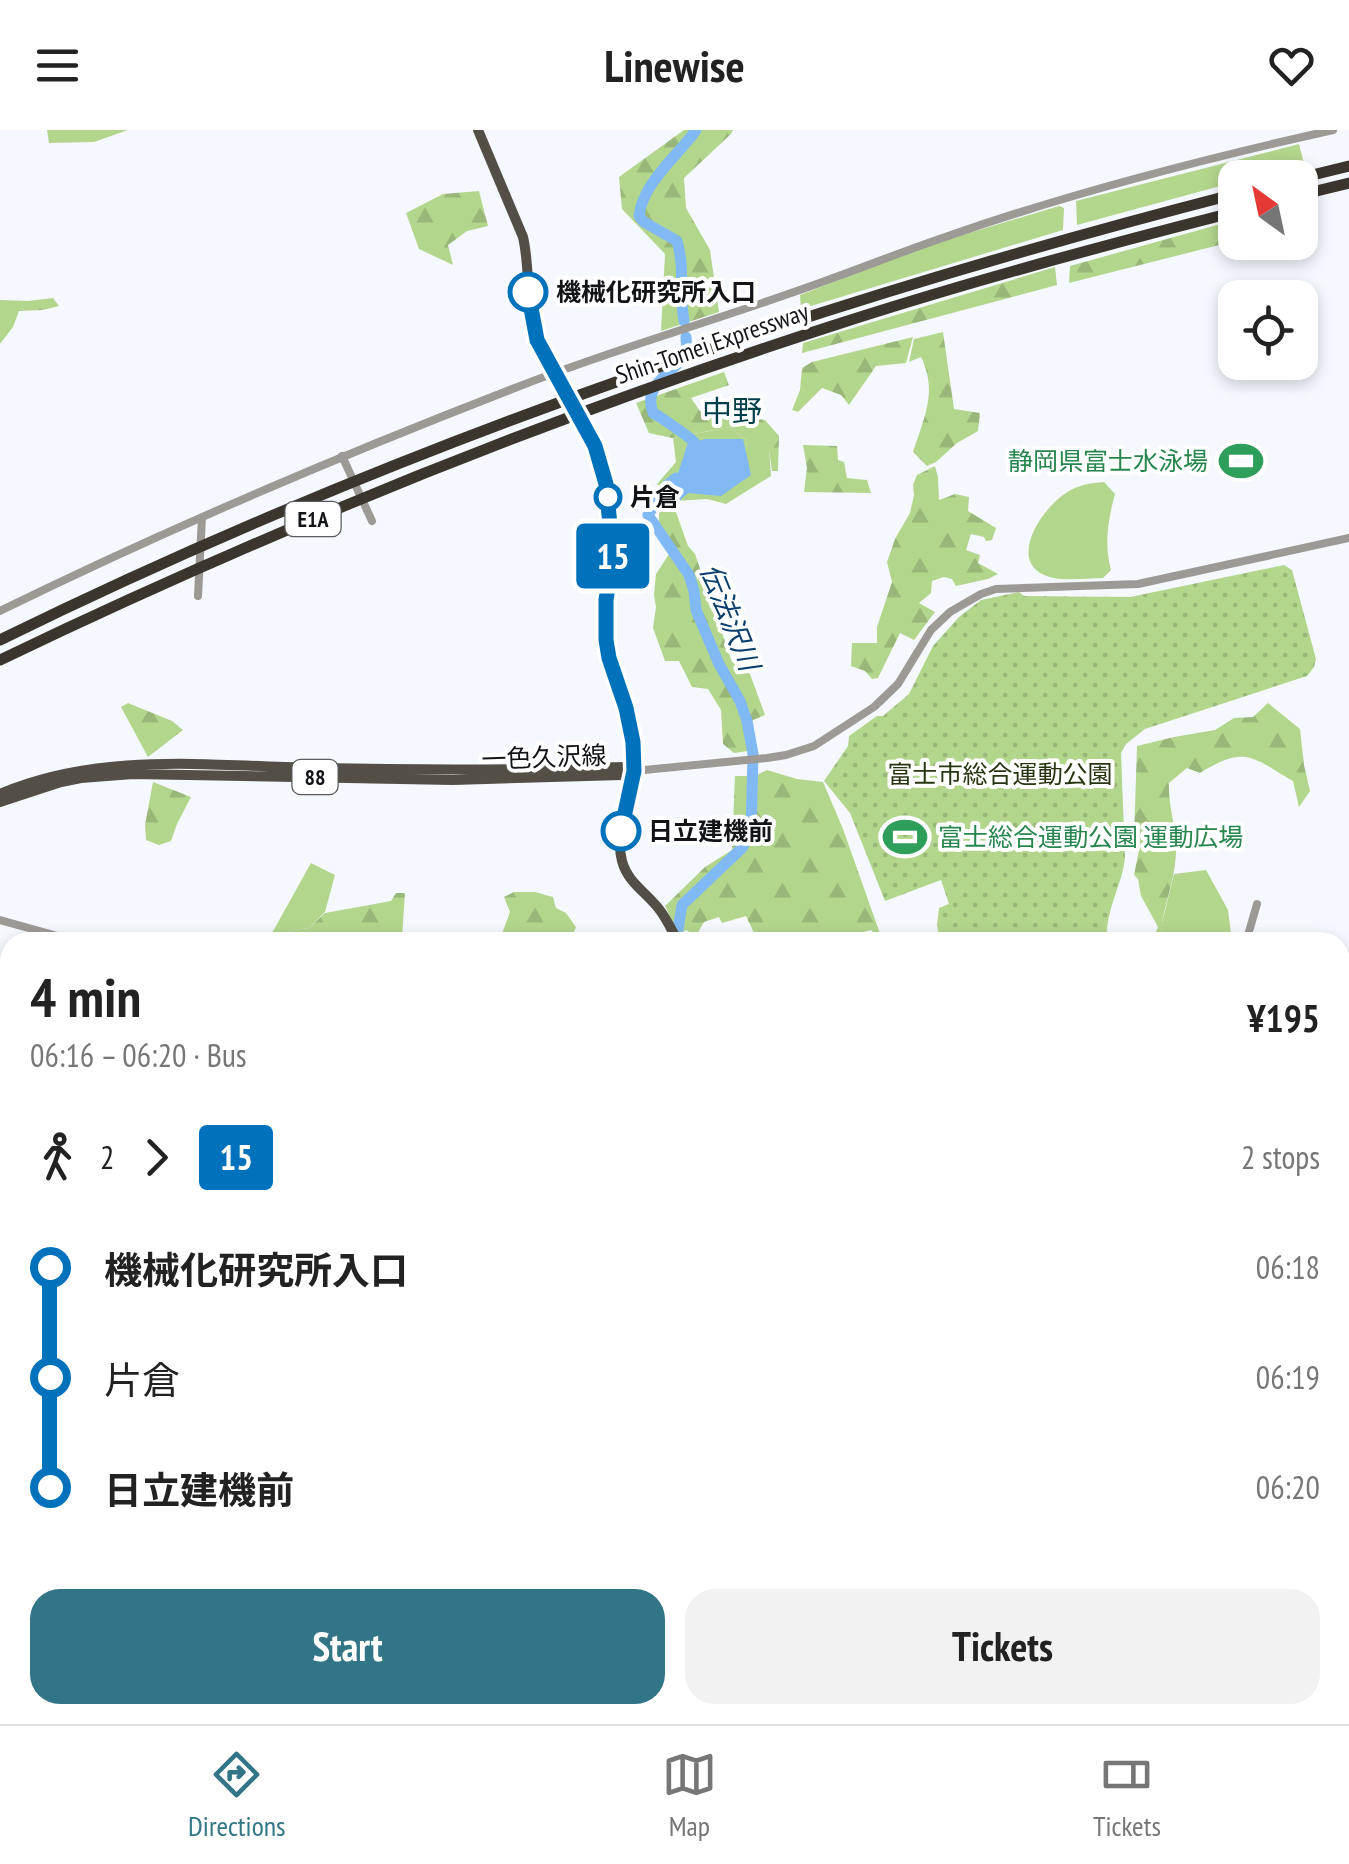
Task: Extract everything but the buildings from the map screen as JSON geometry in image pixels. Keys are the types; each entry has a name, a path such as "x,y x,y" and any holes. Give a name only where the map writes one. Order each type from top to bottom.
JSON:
{"highway":[{"path":"1318,174 1349,166"},
{"path":"1318,191 1349,183"},
{"name":"Shin-Tomei Expressway","path":"0,640 294,507 630,378 995,260 1218,199"},
{"name":"Shin-Tomei Expressway","path":"0,660 350,503 632,394 994,276 1218,217"}],"main road":[{"path":"478,130 523,237 528,301 537,340 602,463 613,556 606,600 606,640 633,742 634,771 620,835 622,861 629,877 662,912 672,932"},
{"name":"一色久沢線","path":"0,794 79,770 146,763 451,770 624,766 634,771"},
{"name":"一色久沢線","path":"0,802 61,782 120,774 452,780 622,775 634,771"}],"street":[{"path":"0,611 202,517 522,384 557,378 950,236 1070,197 1203,160 1334,130"},
{"path":"344,459 370,519"},
{"path":"198,596 202,517"},
{"path":"634,771 768,758 814,746 874,707 898,684 931,630 950,612 996,589 1138,584 1349,538"},
{"path":"1249,932 1257,904"},
{"path":"0,920 43,932"}],"green space":[{"path":"47,130 128,130 94,142 49,143"},
{"path":"684,130 733,130 684,178 686,208 710,250 719,312 661,331 665,254 622,209 619,177"},
{"path":"1299,144 1303,160 1236,160"},
{"path":"1218,165 1218,187 1077,225 1076,201"},
{"path":"479,191 488,226 467,231 448,245 453,265 419,249 406,213 443,194"},
{"path":"1059,206 1064,208 1063,230 801,309 800,295 929,245"},
{"path":"1218,225 1218,245 1069,283 1070,266"},
{"path":"1055,267 1057,285 802,353 803,343"},
{"path":"53,298 59,306 19,311 0,344 0,300"},
{"path":"943,332 954,409 980,413 978,431 927,466 913,452 928,404 926,370 921,357 909,362 914,339"},
{"path":"913,337 906,363 876,366 849,405 841,395 822,388 798,412 792,410 800,390 802,368 812,362"},
{"path":"724,372 729,385 691,398 700,411 765,420 779,436 778,471 772,471 767,436 747,450 746,440 730,427 672,438 649,433 636,403"},
{"path":"730,427 746,440 747,449 768,435 771,476 726,504 707,499 674,501 657,484 676,462 673,438"},
{"path":"803,445 837,446 838,460 844,462 847,478 867,480 871,493 804,492 807,468"},
{"path":"935,466 939,500 955,494 969,497 968,511 996,528 992,540 971,534 966,550 980,555 978,563 998,574 956,586 952,579 944,577 932,581 931,593 919,603 935,612 914,640 900,633 878,678 872,679 865,671 851,666 852,643 877,643 877,627 892,582 887,562 910,513 917,475"},
{"path":"1104,482 1115,494 1108,532 1111,570 1103,578 1072,579 1038,572 1030,561 1029,548 1040,520 1073,489"},
{"path":"675,509 688,546 695,554 732,662 750,674 765,715 746,727 752,740 748,751 734,753 723,744 721,710 708,689 692,687 679,661 665,661 653,628 656,574 671,551 661,531 659,515 660,510"},
{"name":"富士市総合運動公園","path":"1284,565 1292,570 1316,659 1314,667 1307,676 1145,729 1126,744 1121,753 1125,858 1107,932 938,932 939,908 949,904 941,880 885,901 850,813 824,781 848,746 849,736 877,716 883,716 909,694 933,646 981,600 1019,592 1024,596 1130,597"},
{"path":"128,703 172,721 183,730 148,757 121,707"},
{"path":"1268,703 1300,729 1310,791 1299,807 1293,781 1257,761 1238,757 1200,773 1187,768 1169,783 1176,859 1162,932 1156,932 1158,927 1134,875 1139,850 1134,838 1137,746 1215,730 1234,718 1253,717"},
{"path":"767,770 823,782 879,932 754,932 746,916 722,923 719,917 704,922 698,932 678,932 665,906 705,867 732,850 735,776 755,776"},
{"path":"153,782 191,797 171,841 159,845 146,840"},
{"path":"311,863 335,875 325,912 309,928 273,932"},
{"path":"1206,870 1228,910 1231,932 1161,932 1174,874"},
{"path":"514,892 535,892 553,897 556,908 566,913 576,927 574,932 503,932 510,912 504,897"},
{"path":"396,893 405,893 402,932 289,932 309,928 325,913 391,901"}],"water":[{"path":"705,439 743,439 751,475 721,496 688,493 679,501 663,482 678,473 688,444"}],"waterway":[{"name":"伝法沢川","path":"684,321 677,241 639,216 654,181 696,130"},
{"name":"伝法沢川","path":"686,337 687,354 660,380 651,403 653,413 694,442 690,454"},
{"name":"伝法沢川","path":"675,932 682,905 742,848 751,832 753,754 740,701 696,610 689,575 648,515 676,478"}],"bus line":[{"name":"15","path":"528,292 537,340 595,446 606,484 613,542 606,640 633,742 634,771 621,831"}],"place":[{"name":"機械化研究所入口","path":"528,292"},
{"name":"静岡県富士水泳場","path":"1241,461"},
{"name":"片倉","path":"608,497"},
{"name":"日立建機前","path":"621,831"},
{"name":"富士総合運動公園 運動広場","path":"905,837"}],"district":[{"name":"中野","path":"732,412"}]}
